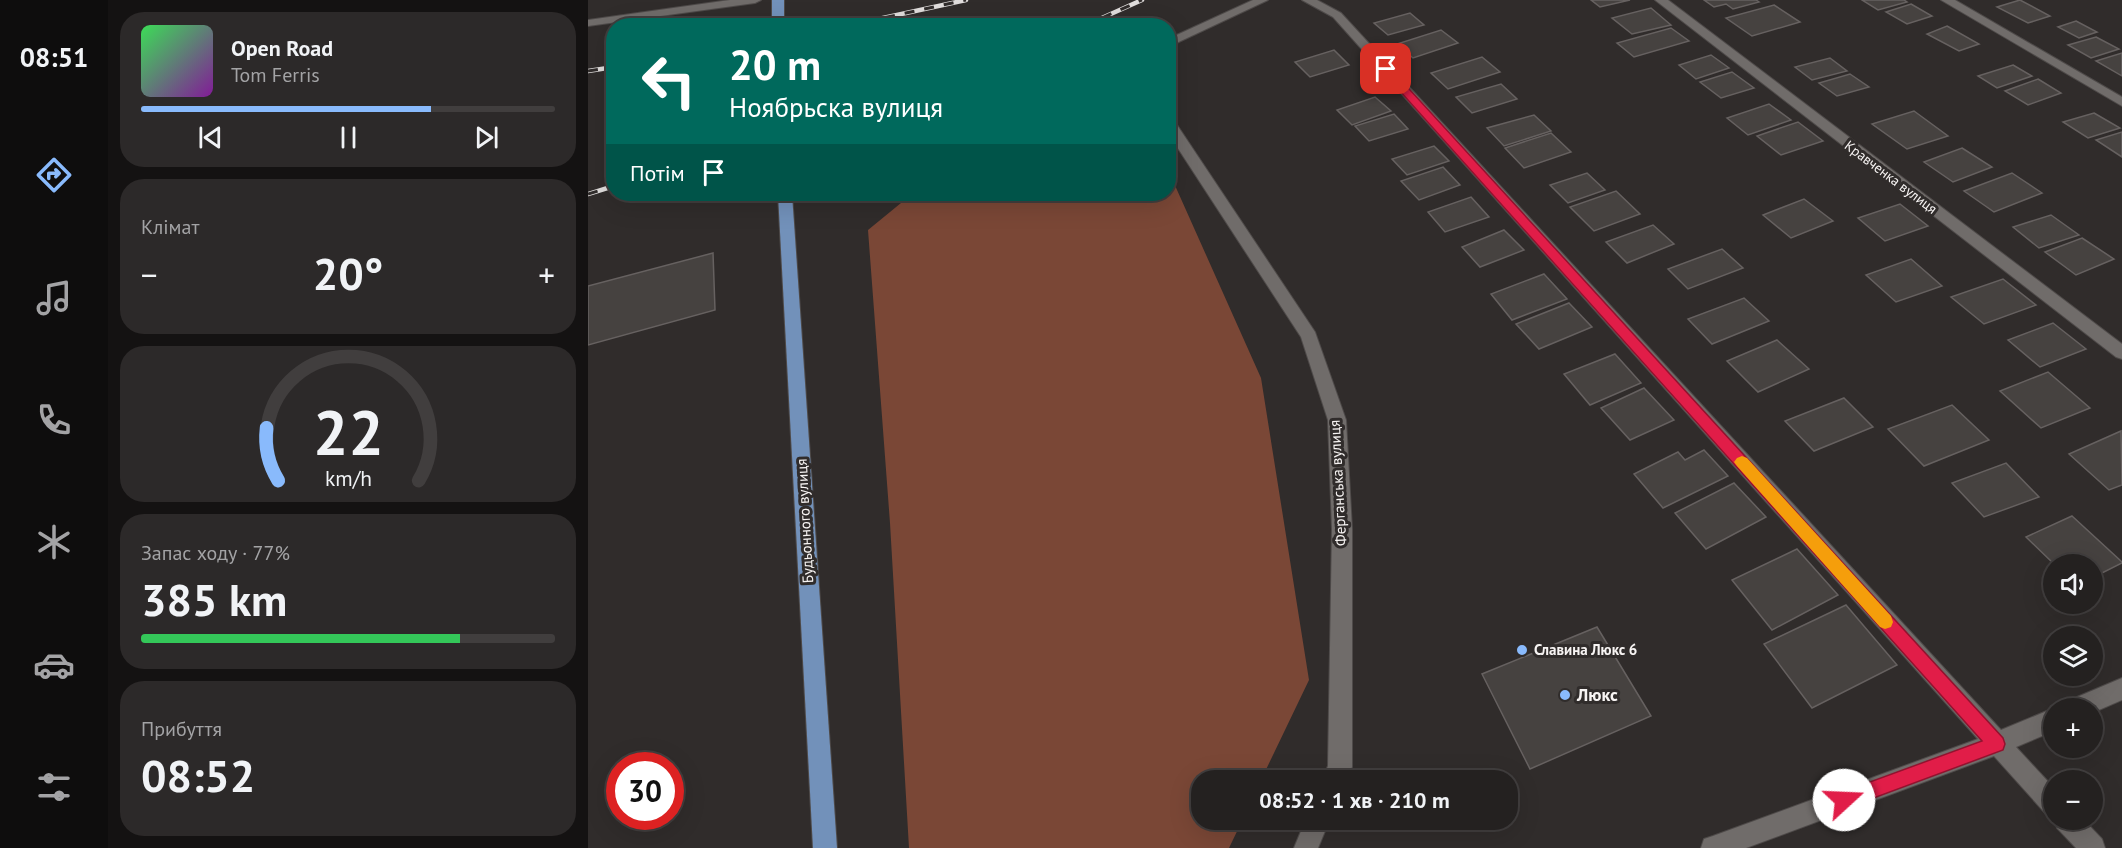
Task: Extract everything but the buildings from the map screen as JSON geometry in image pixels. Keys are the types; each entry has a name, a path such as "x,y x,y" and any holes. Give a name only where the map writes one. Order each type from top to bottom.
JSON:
{"main road":[{"path":"778,0 778,18"},
{"name":"Будьонного вулиця","path":"785,201 825,848"}],"street":[{"path":"624,18 755,0"},
{"path":"1176,40 1262,0"},
{"path":"1308,0 1337,15 2043,794"},
{"name":"Кравченка вулиця","path":"1661,0 2122,353"},
{"path":"1947,0 2122,102"},
{"path":"588,23 606,21"},
{"name":"Ферганська вулиця","path":"1176,134 1309,336 1337,420 1342,541 1339,770"},
{"path":"2100,698 2122,688"},
{"path":"1713,848 1996,744 2043,724"},
{"path":"1306,848 1313,830"},
{"path":"2076,830 2093,848"}],"shaded area":[{"path":"1176,188 1261,378 1309,680 1266,770 1191,770 1191,830 1238,830 1229,848 909,848 890,523 868,230 903,201 1176,201"}],"railway":[{"path":"883,18 966,0"},
{"path":"1102,18 1142,0"},
{"path":"588,71 606,68"},
{"path":"588,194 606,188"}],"slow traffic":[{"path":"1742,462 1885,622"}],"place":[{"name":"Славина Люкс 6","path":"1522,650"},
{"name":"Люкс","path":"1565,695"}],"route":[{"path":"1386,69 1996,744 1844,800"}]}
